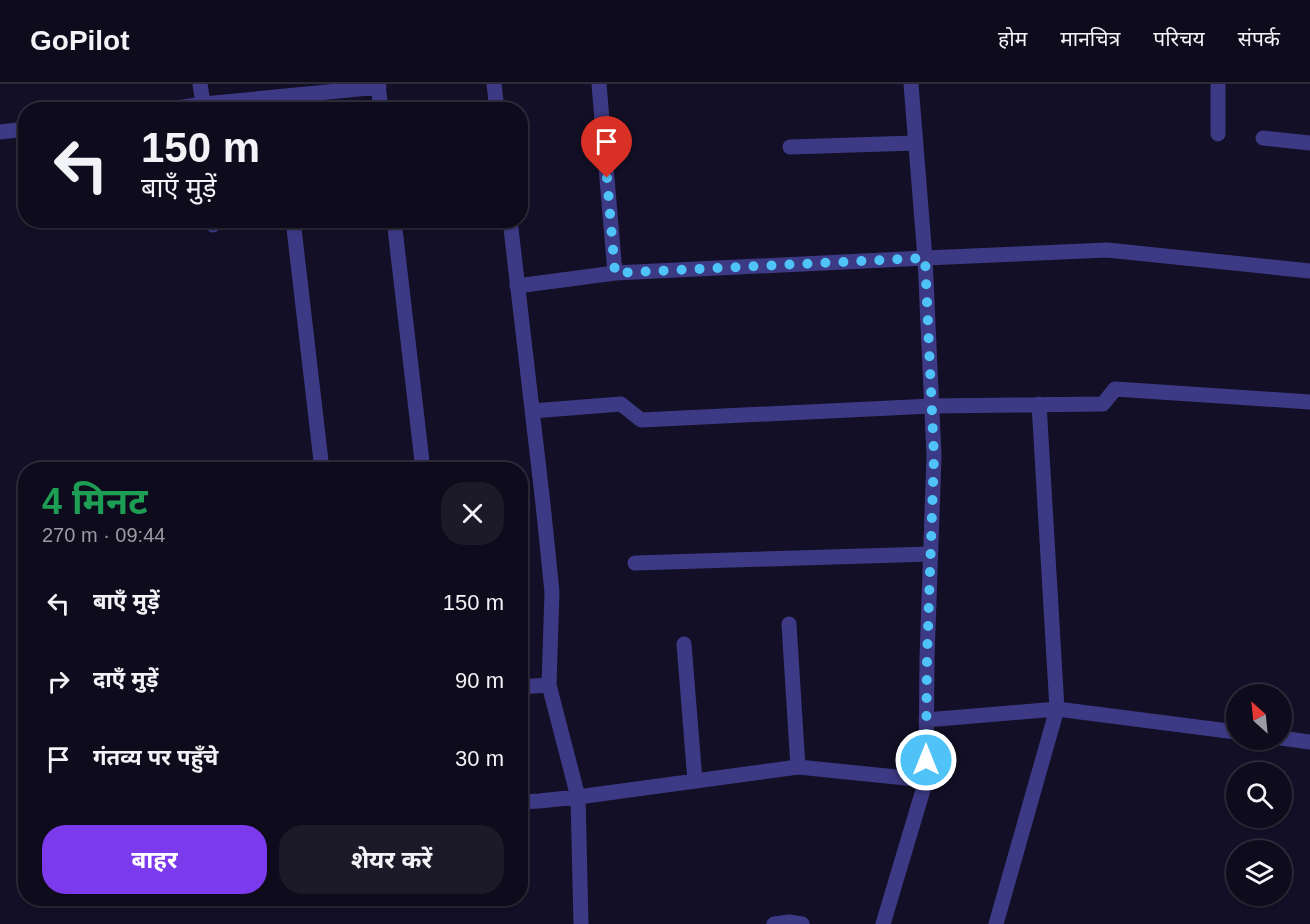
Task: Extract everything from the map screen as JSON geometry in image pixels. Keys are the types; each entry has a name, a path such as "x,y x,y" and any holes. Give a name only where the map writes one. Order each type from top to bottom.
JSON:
{"street":[{"path":"200,84 203,102"},
{"path":"494,84 496,102"},
{"path":"599,84 615,273"},
{"path":"883,924 926,780 927,658 934,456 925,258 911,84"},
{"path":"1218,84 1218,134"},
{"path":"285,102 379,85 380,102"},
{"path":"0,132 18,130"},
{"path":"1263,138 1310,143"},
{"path":"790,147 915,143"},
{"path":"294,228 321,462"},
{"path":"395,228 422,462"},
{"path":"511,228 552,592 549,685 578,797 581,924"},
{"path":"517,286 615,273 1107,250 1310,271"},
{"path":"532,411 621,404 641,420 931,406 1103,404 1115,388 1310,402"},
{"path":"996,924 1058,709 1039,404"},
{"path":"635,563 930,554"},
{"path":"789,624 798,767"},
{"path":"684,644 695,781"},
{"path":"528,686 549,685"},
{"path":"926,720 1058,709 1226,731"},
{"path":"1292,740 1310,742"},
{"path":"528,802 578,797 798,767 926,780"},
{"path":"774,924 789,922 802,924"}],"route":[{"path":"607,178 615,273 925,258 934,456 926,760"}]}
